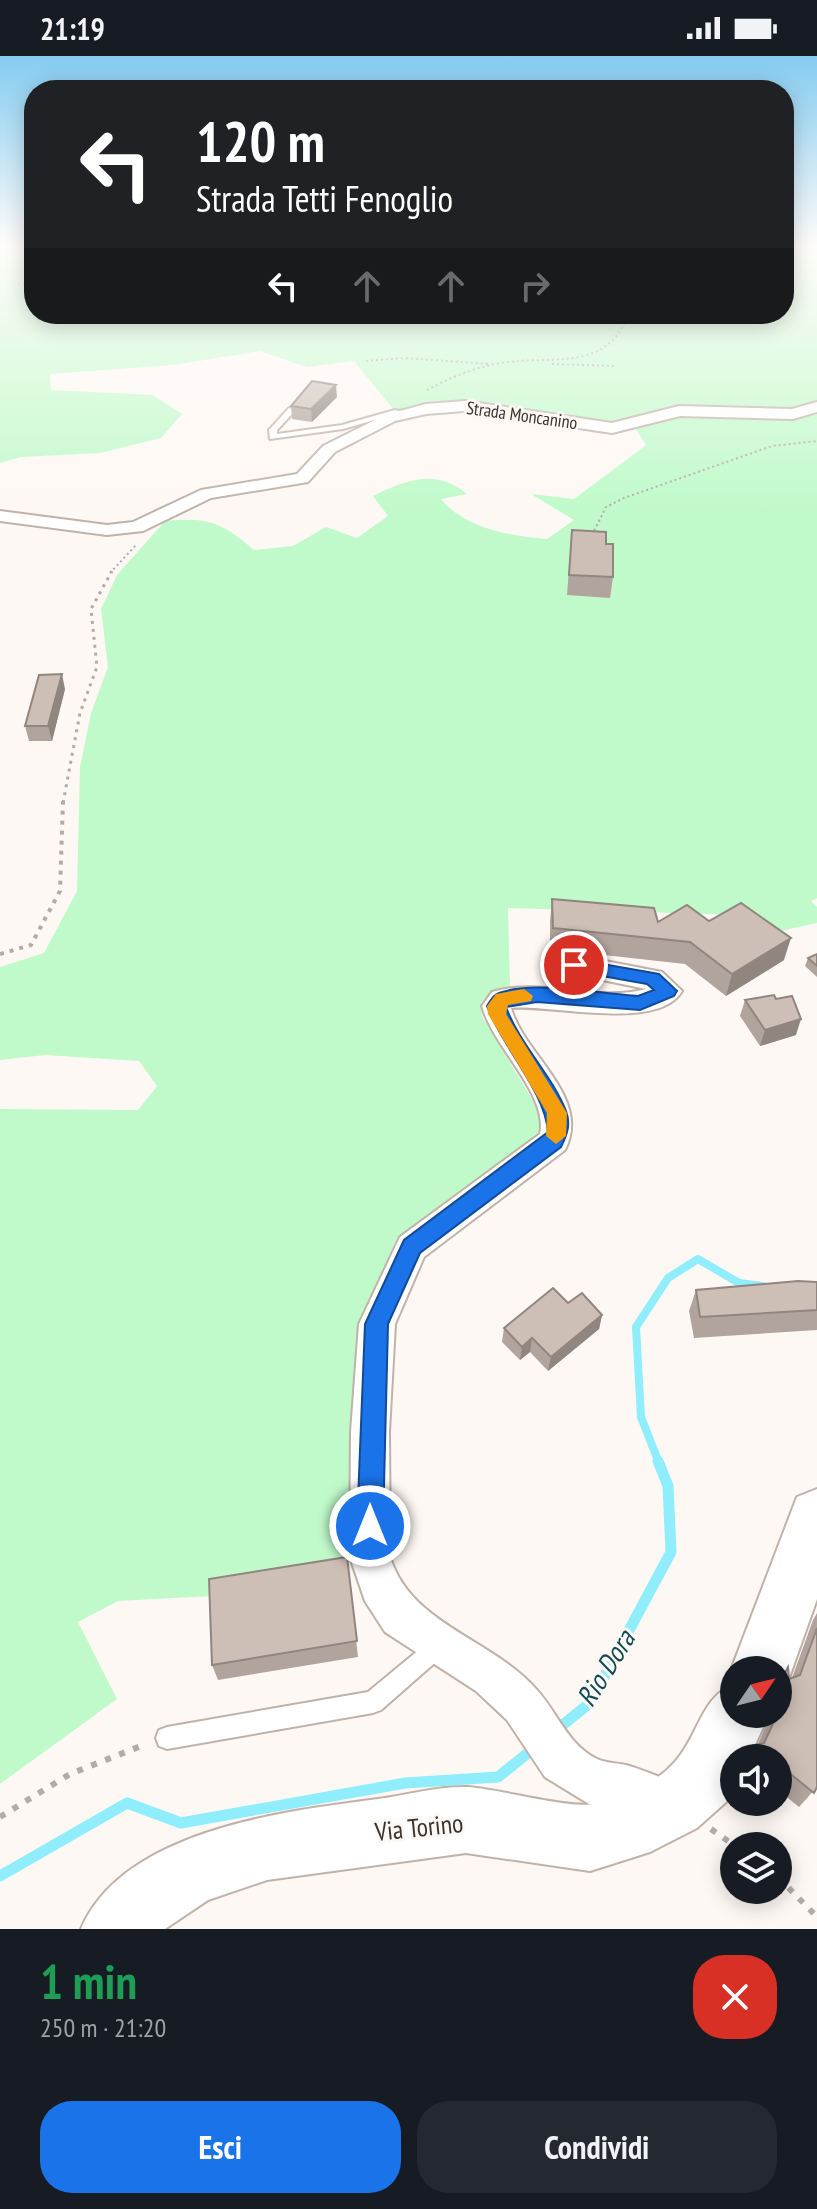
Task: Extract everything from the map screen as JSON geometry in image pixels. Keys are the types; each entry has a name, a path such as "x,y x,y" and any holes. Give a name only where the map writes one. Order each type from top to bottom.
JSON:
{"street":[{"name":"Strada Moncanino","path":"0,516 117,530 156,520 207,494 302,478 329,449 404,413 426,409 479,408 612,428 689,410 793,414 817,407"},
{"path":"574,965 652,979 668,991 640,1003 537,995 502,999 496,1006 497,1014 557,1113 558,1132 554,1141 412,1247 377,1324 370,1432 370,1557 379,1587 400,1617 491,1676 522,1705 561,1761 589,1781 626,1788 674,1805"},
{"path":"767,1656 817,1517"},
{"name":"Via Torino","path":"116,1929 138,1907 189,1873 267,1847 466,1820 590,1838 650,1819 674,1805 703,1779 730,1728"}],"lane":[{"path":"292,410 273,430 273,437 343,427 395,412 404,413"},
{"path":"167,1738 373,1702 442,1644"}],"path":[{"path":"546,363 583,357 608,345 620,334"},
{"path":"366,361 405,358 495,365 546,363 615,366"},
{"path":"426,409 439,399 423,392 456,374 495,365"},
{"path":"592,536 606,507 624,498 772,446 817,441"},
{"path":"0,954 31,945 60,891 65,783 80,713 97,667 91,609 108,575 156,520"},
{"path":"0,1817 18,1802 117,1752 167,1738"},
{"path":"792,1891 817,1917"}],"green space":[{"path":"0,334 817,334 817,401 809,410 703,408 611,425 445,403 394,410 354,361 307,367 260,351 173,365 50,374 51,390 153,395 182,414 161,438 100,453 21,457 0,463"},
{"path":"683,414 795,417 817,414 817,898 811,901 817,907 817,923 762,935 740,915 508,908 510,987 492,990 481,1003 482,1016 542,1116 540,1133 397,1238 359,1321 351,1431 349,1574 214,1596 118,1601 78,1622 117,1699 0,1784 0,1109 138,1110 157,1086 139,1061 45,1055 0,1060 0,967 44,953 77,891 80,767 91,713 108,667 101,609 117,575 165,521 203,521 223,527 254,550 293,546 326,527 357,538 388,516 373,496 421,479 444,481 467,494 441,499 476,524 504,533 547,539 574,520 531,494 574,499 646,445 635,428"}],"building":[{"path":"312,381 336,385 311,409 291,406"},
{"path":"572,530 606,532 606,544 613,544 613,577 569,575"},
{"path":"62,674 48,726 25,726 39,675"},
{"path":"552,899 654,908 658,922 687,905 709,921 741,903 791,938 732,974 690,942 553,928"},
{"path":"817,954 817,966 808,958"},
{"path":"774,995 776,999 792,996 801,1019 765,1030 745,1000"},
{"path":"817,1282 817,1310 700,1317 696,1290"},
{"path":"553,1288 568,1303 582,1293 602,1315 551,1357 532,1338 522,1347 504,1328"},
{"path":"347,1557 357,1641 212,1665 209,1579"},
{"path":"817,1628 817,1787 814,1793 792,1775 792,1744 759,1744 764,1743 771,1728 792,1728 792,1678 800,1675"}],"waterway":[{"name":"Rio Dora","path":"659,1463 641,1417 636,1327 668,1278 698,1259 739,1283 763,1286"},
{"name":"Rio Dora","path":"555,1731 590,1703 671,1552 668,1486 658,1461"},
{"name":"Rio Dora","path":"0,1876 127,1803 181,1823 405,1783 498,1777 533,1749"}],"slow traffic":[{"path":"524,996 502,999 496,1006 497,1014 557,1113 556,1136"}],"route":[{"path":"370,1526 370,1432 377,1324 412,1247 432,1229 554,1141 558,1132 557,1113 505,1031 496,1006 502,999 537,995 640,1003 650,1002 668,991 662,983 642,976 574,965"}]}
